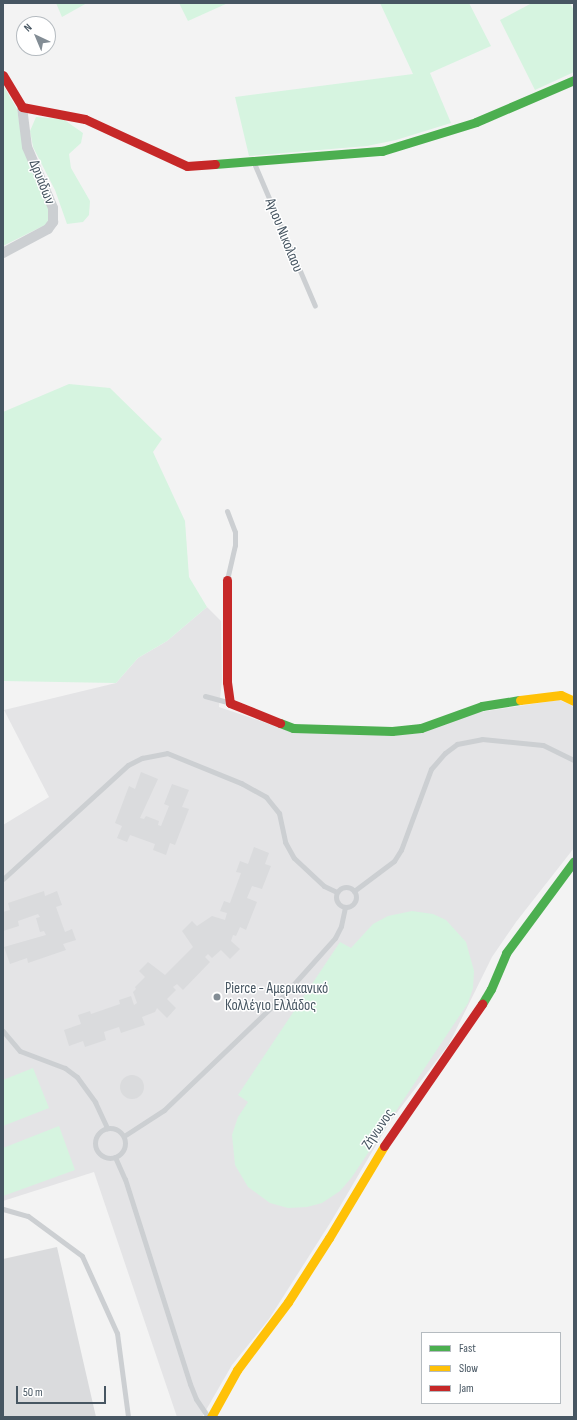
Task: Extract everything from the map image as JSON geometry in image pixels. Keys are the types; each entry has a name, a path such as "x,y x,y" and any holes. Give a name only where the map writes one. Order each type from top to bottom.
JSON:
{"street":[{"path":"3,75 22,108 85,119 187,166 254,163 291,157 382,151 476,122 574,80"},
{"name":"Δρυάδων","path":"3,253 48,230 53,222 53,208 27,147 22,108"},
{"path":"227,580 227,682 230,703 237,708 293,728 392,731 421,728 482,706 561,695 574,701"},
{"name":"Ζήνωνος","path":"210,1417 237,1370 288,1302 317,1257 393,1130 450,1053 491,988 506,953 574,861"}],"lane":[{"name":"Αγιου Νικολαου","path":"254,163 315,306"},
{"path":"227,511 235,532 235,546 227,580"},
{"path":"205,696 230,703"},
{"path":"354,891 394,861 401,850 432,769 445,753 457,744 482,739 543,745 574,760"},
{"path":"3,879 128,765 142,758 167,753 241,783 266,797 279,813 285,842 294,858 324,886 337,892"},
{"path":"337,892 346,887 354,891"},
{"path":"345,907 355,902 354,891"},
{"path":"337,892 338,903 345,907"},
{"path":"124,1136 164,1110 284,996 335,938 341,926 345,907"},
{"path":"3,1031 12,1044 24,1053 65,1068 77,1078 95,1102 107,1128"},
{"path":"107,1128 117,1129 124,1136 125,1146 115,1158 101,1156 95,1147 98,1133 107,1128"},
{"path":"115,1158 125,1179 194,1394 210,1417"},
{"path":"3,1209 28,1216 82,1256 117,1333 128,1417"}],"shaded area":[{"path":"207,607 221,621 222,681 219,707 293,732 402,735 480,712 559,700 571,705 574,708 574,848 516,922 492,957 449,1044 389,1123 332,1220 269,1319 232,1365 202,1417 177,1417 94,1172 3,1201 3,825 49,797 4,710 116,683 138,658 167,641"}],"green space":[{"path":"56,3 87,3 62,17"},
{"path":"179,3 228,3 188,21"},
{"path":"380,3 469,3 491,46 430,73 451,123 396,140 367,146 249,156 235,97 413,74"},
{"path":"532,3 570,3 574,11 574,72 535,90 500,20"},
{"path":"3,85 17,109 23,147 48,207 49,216 47,224 3,246"},
{"path":"36,117 63,119 83,133 81,143 69,154 71,168 90,201 89,215 83,222 67,224 55,190 33,147 30,131"},
{"path":"69,384 110,388 162,439 153,452 185,521 189,577 207,607 167,641 138,658 116,683 3,681 3,412"},
{"path":"412,911 433,914 446,920 466,942 474,971 473,988 468,1003 352,1177 340,1191 322,1203 307,1207 288,1208 270,1203 248,1187 235,1165 232,1135 238,1117 248,1102 238,1095 340,942 351,948 373,924 388,916"},
{"path":"33,1068 49,1108 3,1126 3,1080"},
{"path":"59,1126 75,1170 3,1196 3,1148"}],"building":[{"path":"141,772 158,779 140,818 144,819 146,816 159,821 158,825 161,826 169,806 164,804 172,784 189,790 182,807 189,809 175,845 170,843 166,855 153,850 155,844 130,835 127,842 117,838 122,826 115,823 129,786 135,789"},
{"path":"254,847 269,853 265,864 271,866 262,889 252,886 247,898 257,902 246,930 240,927 236,936 233,935 231,941 240,949 230,959 221,950 212,958 208,954 205,957 210,962 183,990 177,984 173,987 176,990 167,999 176,1008 167,1018 157,1008 155,1012 142,1017 145,1025 121,1033 119,1027 104,1032 106,1040 85,1047 83,1041 69,1046 64,1030 81,1024 78,1015 90,1011 91,1014 120,1004 119,1000 131,996 134,1005 137,1003 133,992 136,989 135,987 145,977 139,971 148,962 165,975 193,947 182,931 192,921 197,926 212,916 225,920 227,913 220,911 224,901 230,903 241,873 236,872 240,861 248,864"},
{"path":"44,891 45,896 57,891 62,905 56,907 65,932 72,929 76,940 63,944 66,950 28,963 27,958 10,964 4,947 46,935 44,931 40,932 36,918 40,917 38,914 18,921 19,926 3,931 3,912 10,910 8,903"},
{"path":"132,1075 140,1079 144,1087 140,1095 132,1099 124,1095 120,1087 124,1079"},
{"path":"57,1247 96,1417 3,1417 3,1259"}],"traffic: fast":[{"path":"215,164 382,151 476,122 574,80"},
{"path":"280,723 293,728 392,731 421,728 482,706 520,700"},
{"path":"482,1004 491,989 506,953 574,861"}],"traffic: slow":[{"path":"520,700 561,695 574,701"},
{"path":"211,1417 237,1370 288,1302 329,1238 384,1146"}],"traffic: jam":[{"path":"3,75 22,107 85,119 187,166 215,164"},
{"path":"227,580 227,682 230,703 280,723"},
{"path":"384,1146 482,1004"}],"place":[{"name":"Pierce - Αμερικανικό Κολλέγιο Ελλάδος","path":"217,997"}]}
